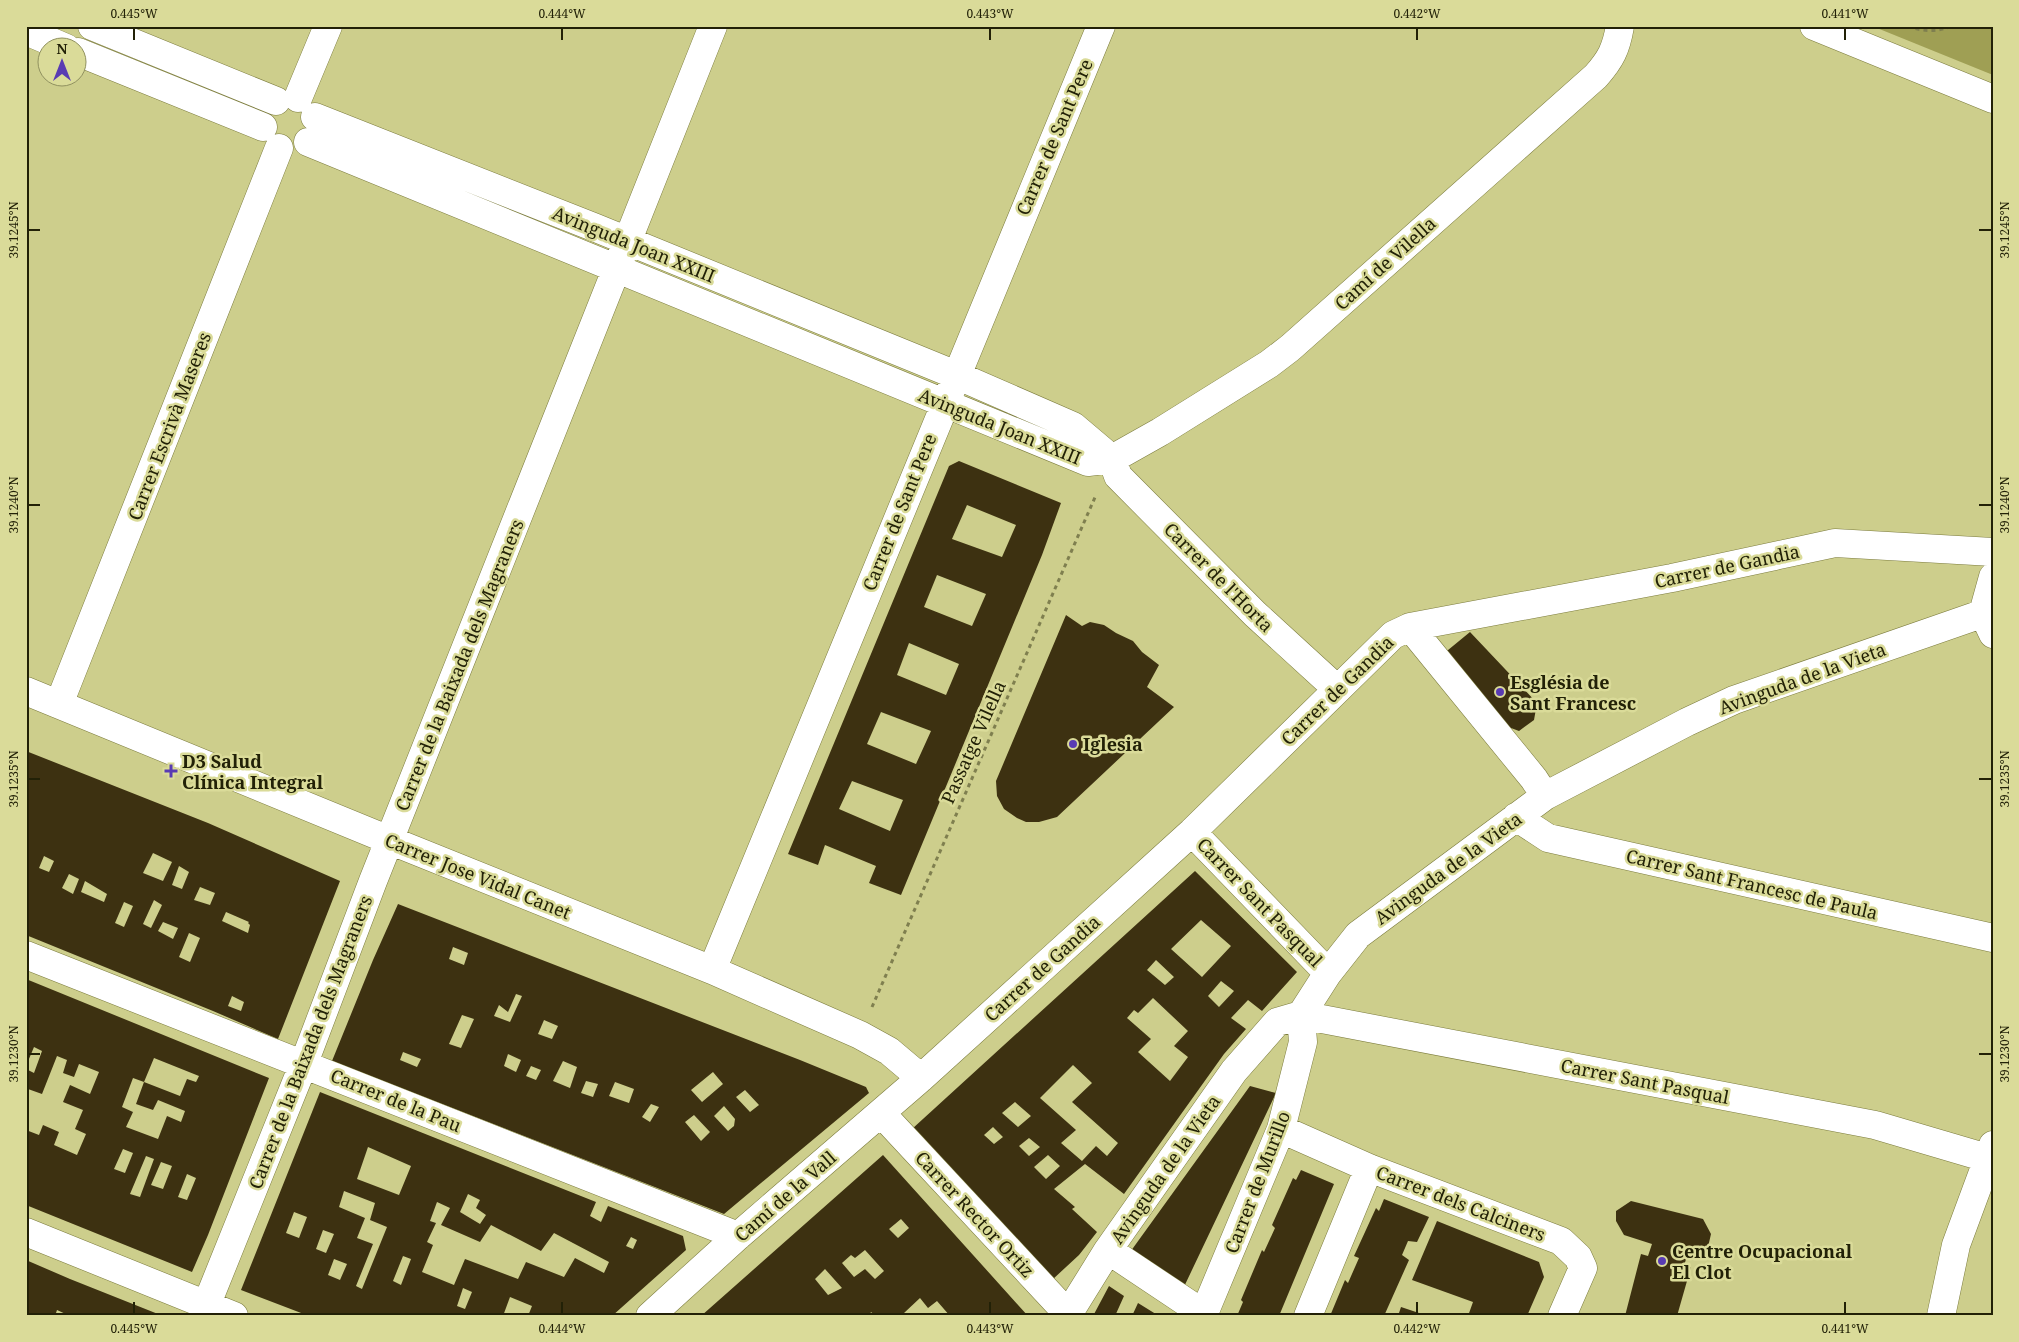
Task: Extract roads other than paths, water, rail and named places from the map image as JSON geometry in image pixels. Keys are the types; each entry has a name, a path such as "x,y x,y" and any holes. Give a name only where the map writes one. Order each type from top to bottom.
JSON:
{"street":[{"name":"Avinguda Joan XXIII","path":"92,26 299,115 627,241 956,375 1073,426 1112,459"},
{"path":"88,56 296,149 299,115 328,26"},
{"name":"Carrer de la Baixada dels Magraners","path":"205,1310 712,26"},
{"name":"Carrer de Sant Pere","path":"712,970 944,403 1101,26"},
{"name":"Camí de Vilella","path":"1112,459 1261,370 1290,348 1596,76 1610,61 1617,42 1620,26"},
{"path":"1814,26 1993,99"},
{"path":"26,31 42,38"},
{"name":"Carrer Escrivà Maseres","path":"60,704 271,137 266,109 299,115"},
{"name":"Avinguda Joan XXIII","path":"299,115 616,269 1088,462 1112,459"},
{"name":"Carrer de l'Horta","path":"1112,459 1118,476 1255,614 1337,689"},
{"name":"Carrer de Gandia","path":"921,1078 1192,832 1394,635 1410,627 1672,578 1836,543 1993,552"},
{"name":"Avinguda de la Vieta","path":"1068,1315 1108,1250 1234,1071 1277,1022 1301,1015 1328,973 1358,935 1545,796 1687,722 1734,700 1989,619 1993,578"},
{"path":"1410,627 1545,796"},
{"name":"Carrer Jose Vidal Canet","path":"26,691 712,970 860,1035 890,1051 921,1078"},
{"name":"Carrer Sant Francesc de Paula","path":"1516,817 1548,838 1993,938"},
{"name":"Carrer Sant Pasqual","path":"1192,832 1328,973"},
{"name":"Carrer de la Pau","path":"26,955 304,1063 738,1236"},
{"name":"Carrer Sant Pasqual","path":"1301,1015 1875,1126 1990,1151"},
{"name":"Carrer de Murillo","path":"1203,1315 1281,1129 1303,1042 1301,1015"},
{"name":"Camí de la Vall","path":"650,1316 738,1236 921,1078"},
{"name":"Carrer Rector Ortiz","path":"881,1113 1068,1315"},
{"name":"Carrer dels Calciners","path":"1281,1129 1369,1168 1561,1241 1578,1257 1583,1268 1562,1316"},
{"path":"1941,1316 1956,1245 1990,1151"},
{"path":"1308,1316 1369,1168"},
{"path":"26,1232 205,1310 234,1316"},
{"path":"1108,1250 1203,1315"}],"place":[{"name":"Església de Sant Francesc","path":"1500,692"},
{"name":"Iglesia","path":"1073,744"},
{"name":"D3 Salud Clínica Integral","path":"171,771"},
{"name":"Centre Ocupacional El Clot","path":"1662,1261"}]}
